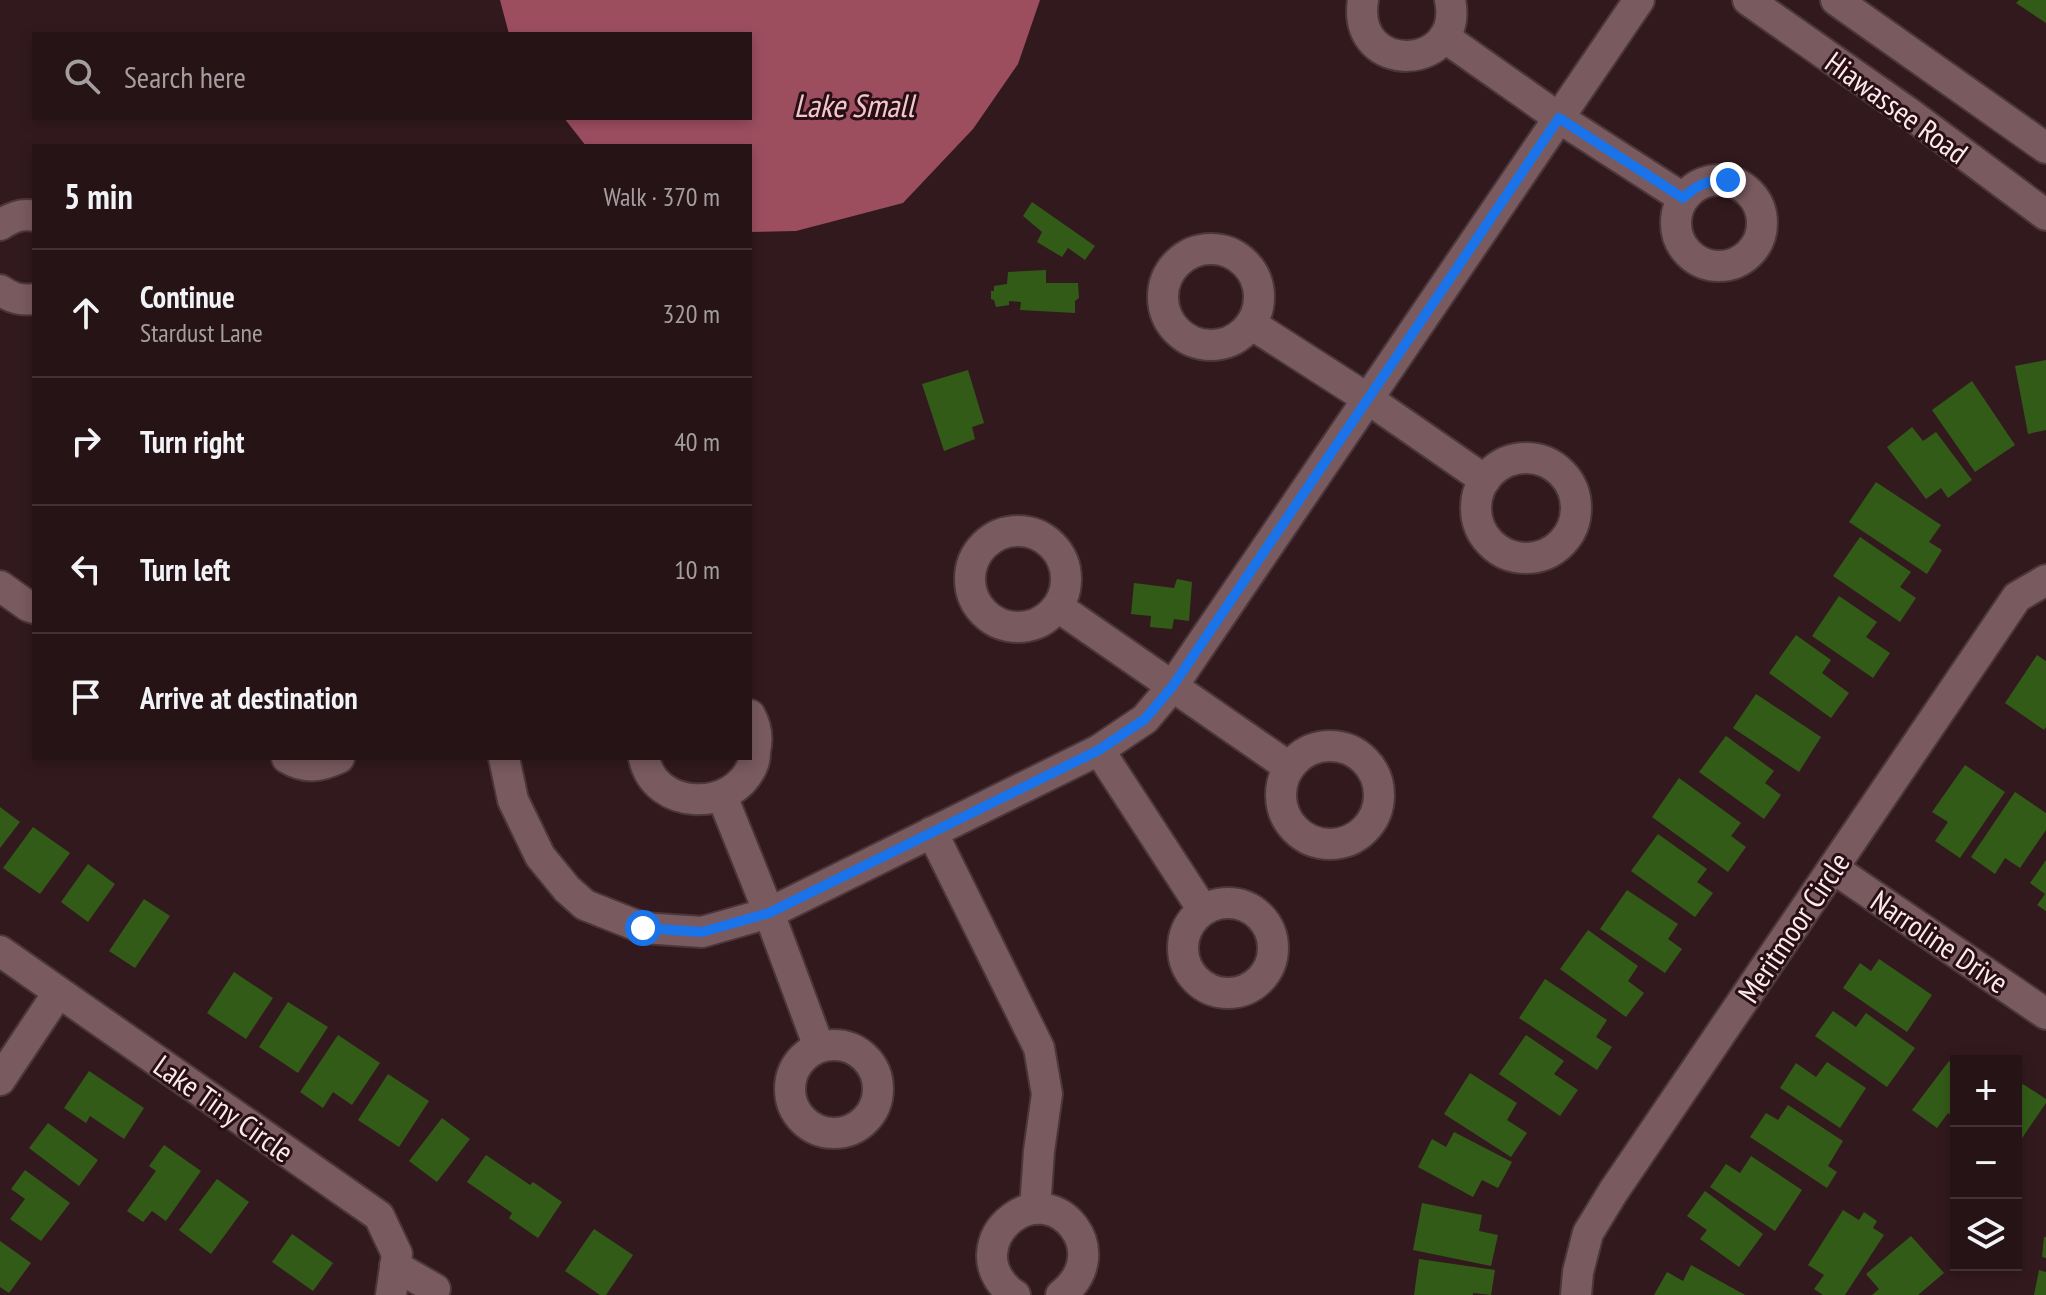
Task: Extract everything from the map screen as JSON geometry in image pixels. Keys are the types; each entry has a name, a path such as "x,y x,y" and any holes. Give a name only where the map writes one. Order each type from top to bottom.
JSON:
{"street":[{"path":"1363,0 1362,20 1368,36 1381,49 1397,56 1415,56 1431,50 1444,37 1451,21 1450,0"},
{"path":"504,760 513,800 540,856 567,889 585,905 643,928 702,932 769,913 1099,750 1145,719 1172,687 1639,0"},
{"name":"Hiawassee Road","path":"1748,0 1909,113 2046,215"},
{"name":"Hiawassee Road","path":"1836,0 2046,148"},
{"path":"1444,37 1559,118 1683,198"},
{"path":"0,225 11,218 32,215"},
{"path":"0,290 9,297 32,299"},
{"path":"1251,324 1368,399 1485,480"},
{"name":"Meritmoor Circle","path":"1576,1295 1578,1272 1588,1233 1613,1192 2017,597 2046,580"},
{"path":"0,586 32,607"},
{"path":"1058,607 1289,767"},
{"path":"644,760 658,784 677,796 700,801 722,796 741,783 753,764 757,742 752,718"},
{"path":"1099,750 1203,910"},
{"path":"292,760 305,766 323,766 335,760"},
{"path":"722,796 819,1047"},
{"path":"932,832 1039,1048 1047,1094 1035,1209"},
{"name":"Narroline Drive","path":"1833,868 2046,1014"},
{"name":"Lake Tiny Circle","path":"0,951 379,1216 397,1254 393,1280"},
{"path":"0,1080 58,993"},
{"path":"1015,1295 996,1276 992,1258 994,1241 1010,1219 1035,1209 1053,1211 1068,1220 1079,1234 1084,1252 1082,1270 1073,1285 1061,1295"},
{"path":"393,1280 435,1289"}],"water":[{"name":"Lake Small","path":"500,0 1040,0 1018,64 973,129 903,203 796,231 752,232 752,144 584,144 566,120 752,120 752,32 508,32"}],"building":[{"path":"2019,0 2046,0 2046,23 2016,3"},
{"path":"1032,202 1095,246 1085,260 1068,248 1062,257 1037,242 1042,232 1023,216"},
{"path":"1046,270 1046,283 1078,283 1079,298 1075,301 1075,313 1020,310 1021,302 1009,301 1009,305 996,307 991,291 994,291 994,286 1007,284 1008,272"},
{"path":"2046,360 2046,430 2028,434 2015,366"},
{"path":"968,370 984,423 972,427 975,439 944,451 922,384"},
{"path":"1972,381 2015,445 1975,472 1932,410"},
{"path":"1912,427 1923,441 1936,432 1972,480 1948,498 1941,488 1926,499 1887,447"},
{"path":"1876,482 1941,525 1929,542 1942,550 1927,574 1849,522"},
{"path":"1860,537 1911,572 1900,587 1916,598 1900,622 1833,576"},
{"path":"1177,579 1192,582 1189,621 1174,619 1172,629 1150,627 1151,616 1131,614 1134,583 1174,588"},
{"path":"1839,596 1877,622 1866,637 1890,653 1873,678 1812,636"},
{"path":"1796,635 1831,660 1822,673 1849,693 1831,718 1769,673"},
{"path":"2037,655 2046,661 2044,730 2005,703"},
{"path":"1756,694 1821,737 1799,772 1733,728"},
{"path":"1726,736 1774,771 1765,783 1781,795 1764,819 1699,772"},
{"path":"1965,765 2005,792 1960,858 1935,841 1948,822 1932,812"},
{"path":"1679,778 1741,823 1731,836 1746,847 1728,872 1652,817"},
{"path":"2015,792 2046,813 2046,830 2020,868 2005,858 1995,874 1971,857"},
{"path":"0,807 20,822 0,848"},
{"path":"33,827 70,853 40,894 3,868"},
{"path":"1658,834 1707,869 1697,882 1713,893 1695,917 1631,871"},
{"path":"2046,860 2046,911 2037,905 2045,894 2030,883"},
{"path":"88,864 115,884 88,922 61,902"},
{"path":"1627,890 1678,924 1668,939 1682,949 1665,973 1600,929"},
{"path":"144,899 170,916 135,968 109,951"},
{"path":"1588,930 1638,966 1628,981 1644,993 1626,1017 1560,969"},
{"path":"1879,959 1932,995 1907,1032 1843,988 1860,963 1871,971"},
{"path":"234,972 273,998 246,1039 207,1013"},
{"path":"1545,979 1607,1020 1596,1037 1612,1047 1597,1070 1519,1018"},
{"path":"288,1002 328,1027 298,1073 259,1047"},
{"path":"1833,1011 1856,1027 1866,1013 1915,1048 1887,1087 1815,1036"},
{"path":"338,1035 380,1063 352,1105 333,1092 323,1108 300,1092"},
{"path":"1526,1035 1564,1061 1554,1074 1578,1090 1560,1116 1499,1074"},
{"path":"1949,1061 1950,1114 1948,1113 1937,1128 1912,1110"},
{"path":"1827,1062 1866,1088 1840,1128 1780,1088 1796,1063 1816,1077"},
{"path":"89,1071 144,1108 124,1139 90,1116 86,1123 64,1108"},
{"path":"1470,1073 1517,1103 1507,1120 1527,1133 1511,1157 1444,1114"},
{"path":"388,1074 429,1101 399,1147 358,1120"},
{"path":"2022,1085 2046,1099 2046,1103 2022,1138 2022,1127"},
{"path":"1788,1105 1843,1141 1828,1166 1837,1172 1827,1188 1750,1137 1766,1113 1778,1120"},
{"path":"442,1118 470,1139 437,1182 409,1161"},
{"path":"48,1123 98,1160 79,1186 29,1148"},
{"path":"1454,1132 1512,1162 1498,1188 1482,1180 1473,1197 1418,1167 1432,1139 1446,1147"},
{"path":"164,1145 201,1171 166,1221 152,1211 143,1222 127,1211 156,1171 149,1166"},
{"path":"486,1155 562,1202 538,1238 509,1218 512,1213 467,1182"},
{"path":"1751,1156 1802,1190 1775,1231 1710,1187 1726,1164 1740,1173"},
{"path":"25,1170 70,1203 41,1241 10,1219 25,1199 11,1189"},
{"path":"217,1179 249,1202 211,1254 179,1230"},
{"path":"1705,1191 1763,1234 1739,1267 1700,1239 1707,1230 1687,1216"},
{"path":"1422,1203 1482,1215 1479,1231 1498,1235 1491,1266 1413,1250"},
{"path":"1843,1210 1859,1220 1864,1212 1877,1221 1873,1228 1884,1235 1845,1295 1823,1295 1814,1289 1824,1275 1808,1265"},
{"path":"594,1229 633,1255 606,1295 600,1295 565,1271"},
{"path":"292,1234 333,1263 313,1291 272,1262"},
{"path":"1911,1236 1944,1273 1918,1295 1872,1295 1879,1289 1866,1274"},
{"path":"2046,1237 2046,1258 2042,1257"},
{"path":"0,1241 31,1263 9,1293 0,1287"},
{"path":"1419,1259 1495,1270 1491,1295 1414,1295"},
{"path":"1691,1265 1745,1295 1654,1295 1667,1272 1683,1281"},
{"path":"2039,1270 2046,1272 2046,1295 2034,1295"}],"route":[{"path":"643,928 702,932 769,913 1099,750 1145,719 1172,687 1559,118 1683,198 1696,186 1712,180 1728,180"}]}
